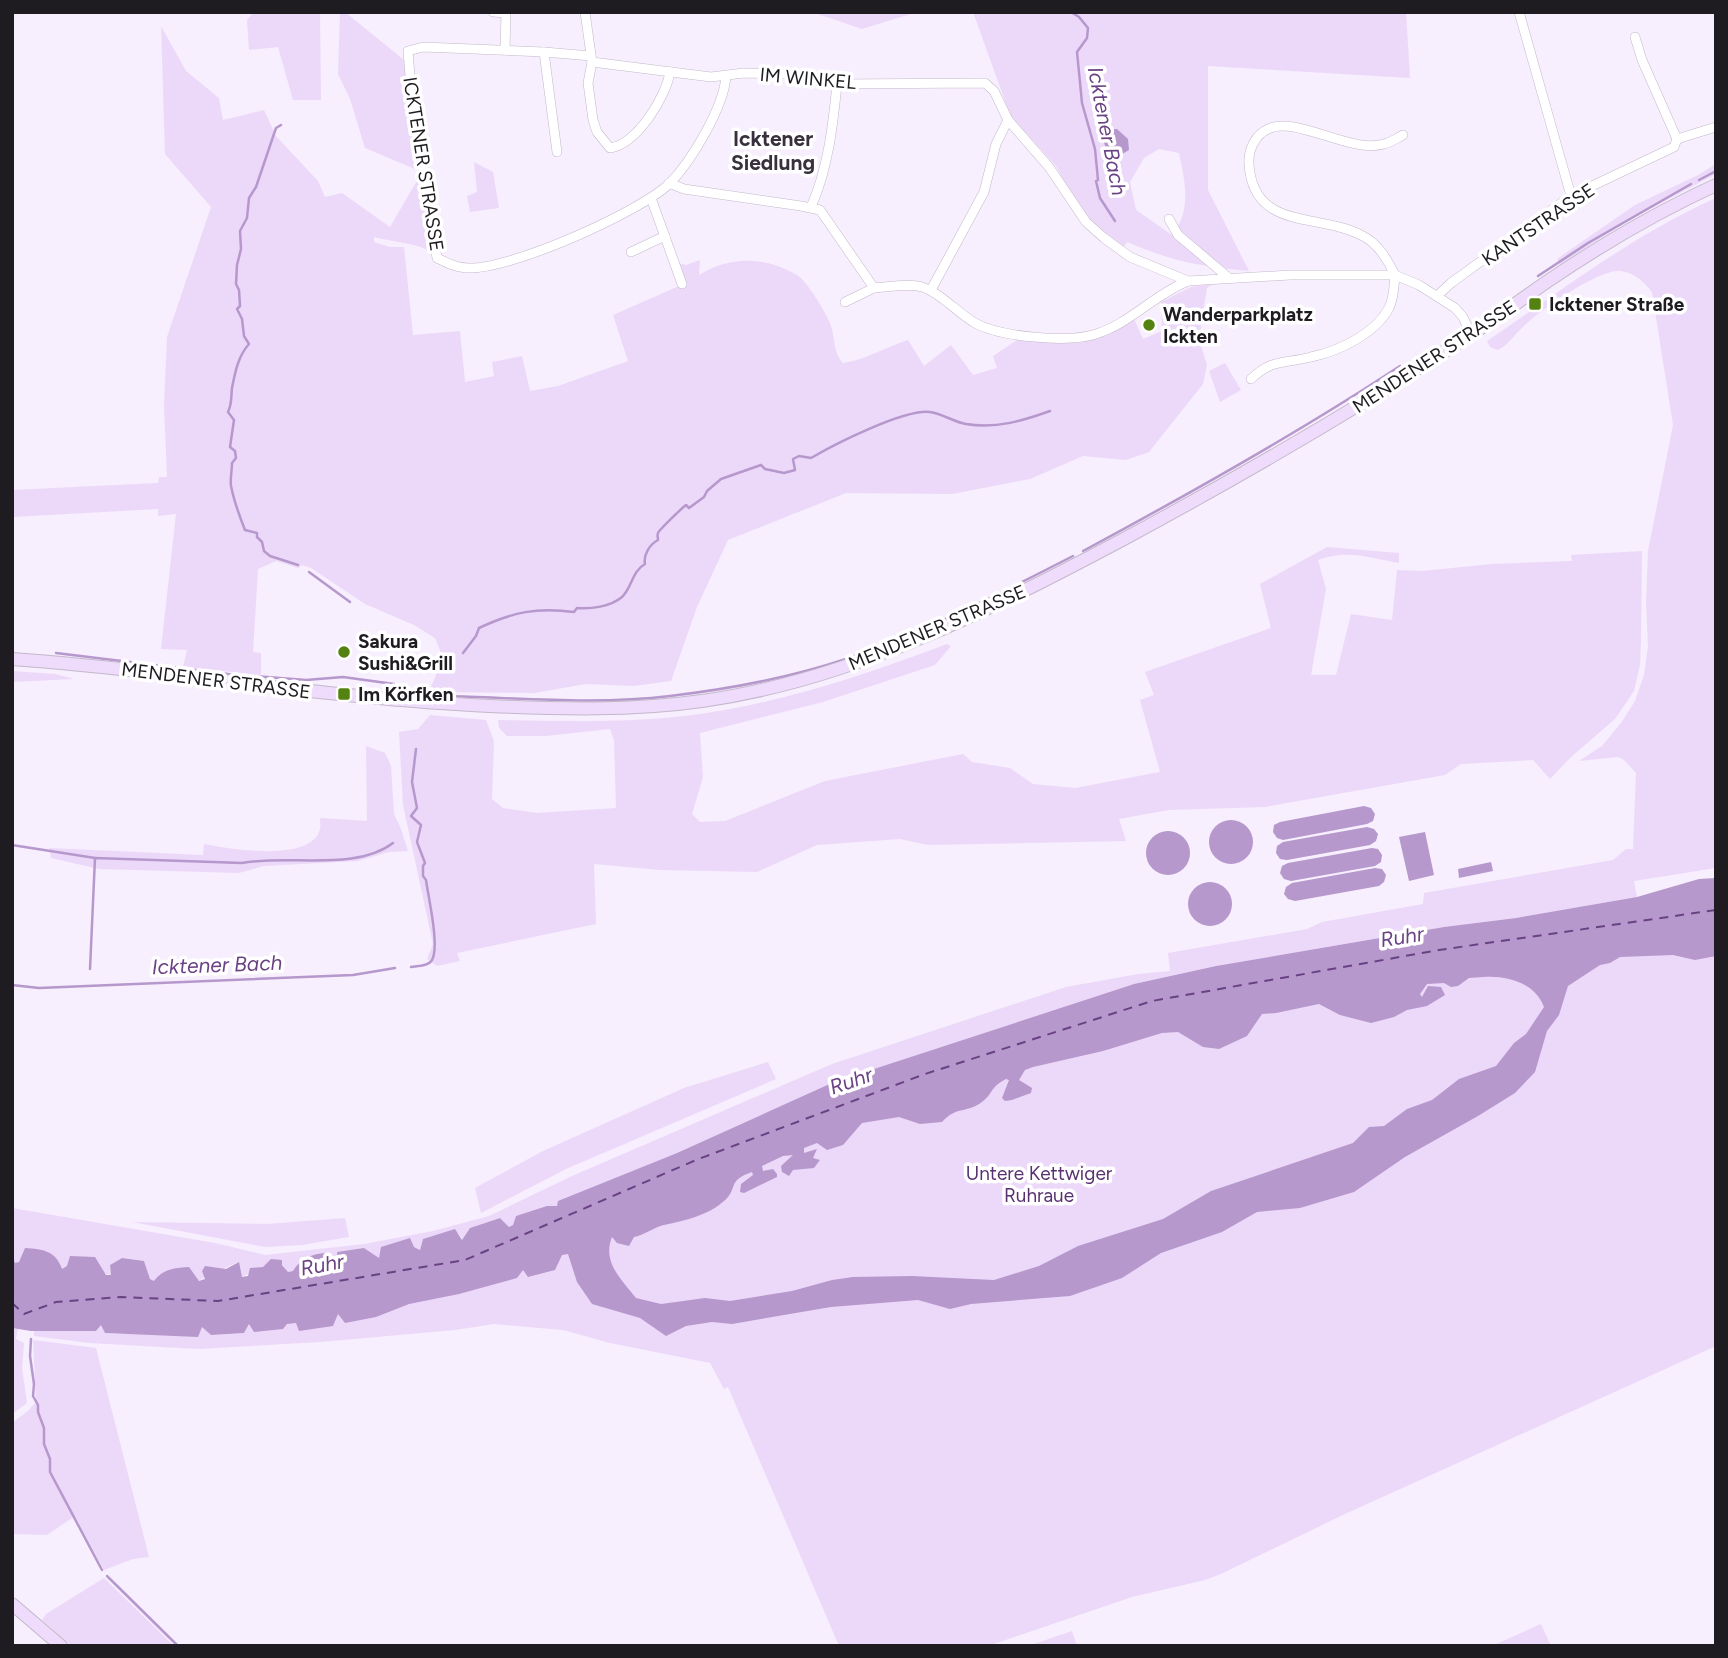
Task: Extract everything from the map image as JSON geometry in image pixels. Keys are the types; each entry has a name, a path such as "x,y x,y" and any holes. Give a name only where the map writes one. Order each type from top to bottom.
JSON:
{"main road":[{"name":"MENDENER STRASSE","path":"12,659 156,672 425,703 551,709 617,708 702,701 768,688 839,668 908,643 1034,587 1311,435 1471,335 1603,246 1657,214 1716,185"},
{"path":"12,1604 61,1646"}],"street":[{"path":"493,12 506,13 505,50"},
{"path":"1519,12 1572,196"},
{"path":"582,14 591,59 588,83 593,120 597,132 610,148 616,147 646,121 664,96 670,72"},
{"path":"1635,37 1642,60 1677,139"},
{"name":"IM WINKEL","path":"408,51 423,47 544,52 711,77 747,73 789,74 837,84 985,83 994,92 1008,120"},
{"name":"ICKTENER STRASSE","path":"408,51 411,88 437,258 466,268 502,262 540,251 651,198 669,183 708,128 723,93 726,76"},
{"path":"544,52 557,152"},
{"path":"811,207 821,181 829,144 837,84"},
{"path":"931,290 984,192 996,144 1008,120 1049,167 1076,210 1104,238 1130,257 1188,281"},
{"path":"1251,379 1270,364 1310,358 1355,340 1378,322 1389,307 1395,275 1384,254 1363,236 1351,230 1288,216 1269,207 1252,182 1249,160 1255,141 1263,132 1276,126 1292,126 1340,140 1382,145 1403,135"},
{"name":"KANTSTRASSE","path":"1437,296 1451,283 1572,196 1671,148 1677,139 1716,127"},
{"path":"669,183 684,189 811,207 820,211 874,288"},
{"path":"651,198 682,284"},
{"path":"1169,219 1178,235 1229,278"},
{"path":"631,252 665,236"},
{"path":"845,302 874,288 919,286 931,290 976,323 993,331 1067,339 1094,335 1111,328 1188,281 1352,274 1395,275 1437,296 1463,317 1471,335"}],"green space":[{"path":"254,12 320,12 321,100 293,100 278,47 249,50 247,20"},
{"path":"340,12 345,12 404,60 421,171 365,148 350,99 338,74"},
{"path":"812,12 917,12 862,29"},
{"path":"973,12 1406,12 1410,78 1208,66 1208,190 1249,271 1187,262 1127,242 1124,247 1091,221 1074,200 1056,166 1010,115","holes":["1159,149 1179,153 1185,185 1185,206 1172,235 1136,210 1130,182 1144,158"]},
{"path":"161,26 186,71 219,98 223,120 264,110 276,136 318,181 325,197 342,193 390,227 421,174 432,248 428,250 374,237 374,242 390,247 404,247 413,335 460,331 465,382 494,376 492,362 522,356 530,391 558,386 628,361 613,315 686,283 678,263 686,265 700,260 699,275 731,262 754,261 776,265 798,275 827,317 837,354 843,363 908,340 924,366 951,345 973,375 997,368 993,356 1017,340 1079,343 1109,335 1134,319 1143,339 1162,331 1161,302 1191,287 1212,284 1207,288 1201,325 1202,349 1207,365 1203,384 1149,452 1126,460 1083,456 1030,479 952,494 846,493 728,540 697,607 671,681 634,686 585,684 535,693 435,692 431,687 443,658 435,638 414,625 365,604 311,568 302,565 298,568 276,561 258,569 253,652 261,653 261,675 183,667 187,650 161,649 176,514 158,516 158,509 12,517 12,490 158,483 159,477 167,477 164,406 167,337 211,207 165,154"},
{"path":"474,162 493,172 499,208 470,212 467,196 477,192"},
{"path":"1716,164 1716,173 1712,176 1633,218 1560,264 1557,259 1635,205"},
{"path":"1716,198 1716,868 1634,881 1637,897 1216,966 1134,984 834,1082 677,1153 559,1201 557,1206 516,1216 513,1225 509,1227 500,1218 470,1228 463,1239 455,1230 423,1239 420,1250 414,1247 381,1255 379,1258 337,1253 338,1267 333,1268 324,1253 302,1260 293,1271 288,1272 282,1264 263,1267 242,1277 238,1262 198,1281 154,1281 150,1279 144,1261 122,1258 110,1265 111,1275 67,1266 62,1269 15,1263 12,1254 12,1208 215,1243 265,1255 364,1244 433,1231 489,1216 572,1176 832,1064 1066,987 1170,971 1168,953 1307,929 1322,922 1423,904 1424,893 1613,860 1626,849 1633,849 1636,773 1618,757 1579,761 1602,746 1621,723 1635,701 1644,675 1648,646 1648,551 1673,425 1652,292 1631,274 1611,272 1584,283 1554,302 1498,350 1490,347 1487,341 1627,246"},
{"path":"1225,363 1241,390 1220,402 1209,371"},
{"path":"1327,547 1399,553 1399,563 1349,555 1318,560 1326,589 1311,675 1336,675 1351,614 1392,620 1397,570 1423,571 1491,564 1572,561 1571,555 1642,551 1640,665 1634,691 1615,719 1550,779 1533,760 1461,764 1445,775 1265,807 1169,810 1119,819 1126,841 928,845 900,839 817,845 757,872 660,870 594,864 596,924 457,953 460,961 437,966 427,959 433,944 403,805 399,732 418,729 430,715 486,720 494,741 492,799 503,808 537,813 616,808 614,740 610,729 546,736 507,736 499,728 498,720 639,720 719,711 818,688 947,644 951,646 935,665 823,702 700,733 703,777 692,814 700,822 725,821 825,781 963,754 972,762 1010,768 1033,784 1075,788 1160,772 1140,700 1154,695 1145,672 1271,628 1260,584"},
{"path":"12,671 55,674 74,679 12,682"},
{"path":"366,746 385,753 391,766 394,814 408,851 389,852 358,861 264,866 239,873 99,869 51,858 49,848 203,855 204,844 268,851 302,846 314,840 320,829 320,818 367,821"},
{"name":"Untere Kettwiger Ruhraue","path":"1716,930 1716,1346 1345,1514 1221,1574 1132,1597 988,1646 839,1646 728,1387 724,1389 710,1363 610,1343 563,1330 494,1324 320,1342 198,1349 89,1343 34,1336 34,1330 96,1331 101,1324 105,1333 118,1334 154,1333 202,1326 211,1335 244,1333 249,1324 283,1329 287,1324 338,1314 999,1055"},
{"path":"768,1062 776,1079 566,1169 481,1213 475,1188 543,1151 684,1088"},
{"path":"345,1218 349,1237 302,1245 265,1247 132,1222 267,1224"},
{"path":"12,1328 18,1329 16,1339 24,1343 22,1368 27,1403 12,1414"},
{"path":"33,1340 96,1348 149,1557 133,1559 104,1570 75,1516 47,1535 12,1534 12,1423 36,1402"},
{"path":"104,1578 174,1646 71,1646 42,1620 46,1614"},
{"path":"1541,1624 1551,1646 1492,1646"},
{"path":"1072,1631 1077,1646 1028,1646"}],"water":[{"path":"1108,129 1117,129 1128,139 1129,150 1119,156 1106,149 1102,136"},
{"path":"1364,806 1371,808 1375,814 1373,821 1367,824 1283,840 1277,838 1273,832 1274,825 1280,822"},
{"path":"1231,820 1240,821 1247,826 1252,833 1252,851 1247,858 1240,863 1231,864 1222,863 1215,858 1210,851 1209,842 1210,833 1215,826 1222,821"},
{"path":"1367,827 1378,834 1376,841 1370,845 1287,860 1280,859 1276,853 1277,846 1283,842"},
{"path":"1168,831 1184,837 1190,853 1184,869 1168,875 1152,869 1146,853 1152,837"},
{"path":"1425,832 1434,875 1409,881 1399,837"},
{"path":"1378,849 1382,855 1381,862 1375,866 1291,881 1284,879 1280,873 1282,866 1288,863"},
{"path":"1491,862 1493,871 1459,878 1458,869"},
{"path":"1382,869 1386,875 1379,886 1295,901 1284,894 1286,887 1292,883"},
{"name":"Ruhr","path":"1716,878 1716,956 1695,960 1673,955 1620,957 1600,965 1568,986 1559,1015 1547,1031 1535,1072 1515,1093 1405,1157 1354,1192 1300,1208 1257,1212 1222,1232 1161,1253 1122,1278 1070,1296 971,1304 950,1309 918,1300 831,1307 732,1324 712,1322 686,1326 666,1336 640,1318 592,1304 577,1282 568,1254 562,1255 555,1270 528,1277 523,1270 517,1278 409,1304 376,1317 345,1323 338,1314 333,1326 299,1331 296,1323 287,1324 283,1329 254,1332 249,1324 244,1333 211,1335 202,1327 198,1337 105,1333 101,1325 96,1331 31,1331 12,1328 12,1254 15,1263 19,1262 25,1248 48,1252 56,1258 62,1269 67,1266 70,1256 95,1257 106,1275 111,1275 110,1265 122,1258 144,1261 150,1279 154,1281 169,1270 189,1267 199,1281 205,1279 202,1271 205,1266 226,1269 239,1262 242,1277 248,1276 250,1268 263,1267 271,1259 282,1260 282,1265 288,1272 293,1271 306,1258 325,1253 333,1268 338,1267 337,1252 364,1248 379,1258 381,1247 410,1238 414,1247 420,1250 423,1239 455,1229 462,1240 470,1228 500,1218 509,1227 513,1225 516,1216 547,1206 557,1206 558,1201 677,1153 834,1082 1134,984 1216,966 1637,897 1699,879","holes":["1469,978 1510,979 1527,986 1544,1007 1526,1034 1514,1043 1496,1066 1459,1079 1432,1100 1407,1109 1384,1126 1369,1127 1353,1143 1211,1191 1163,1219 1078,1246 1039,1266 994,1280 912,1276 853,1277 730,1301 705,1298 661,1304 636,1298 611,1262 609,1254 612,1237 617,1243 629,1246 634,1237 660,1226 703,1214 724,1201 739,1178 744,1175 752,1172 753,1175 741,1184 740,1192 744,1193 777,1177 773,1169 763,1171 762,1166 783,1156 793,1155 781,1166 782,1172 789,1176 793,1170 814,1168 820,1160 813,1158 817,1149 804,1153 804,1148 817,1143 827,1150 843,1145 862,1123 899,1117 920,1124 942,1122 953,1113 982,1102 1006,1079 1009,1080 1002,1098 1005,1101 1012,1100 1031,1093 1032,1088 1019,1080 1025,1070 1033,1067 1103,1051 1162,1033 1178,1032 1203,1047 1219,1049 1247,1036 1262,1014 1319,1004 1340,1015 1371,1023 1427,1006 1445,995 1441,987 1428,986 1422,997 1420,994 1427,984 1444,983 1451,987 1458,986"]},
{"path":"1210,882 1225,889 1232,904 1225,919 1210,926 1195,919 1188,904 1195,889"}],"waterway":[{"name":"Icktener Bach","path":"1071,12 1088,28 1087,38 1077,52 1082,103 1095,149 1096,181 1100,198 1115,221"},
{"path":"281,125 276,128 256,187 249,198 247,218 240,231 241,249 236,284 240,306 237,309 242,319 244,336 249,344 238,365 228,412 234,420 230,447 235,451 236,458 232,463 231,486 245,530 257,533 264,551 270,556 298,565"},
{"path":"1699,180 1716,171"},
{"path":"1538,276 1588,243 1691,184"},
{"path":"1083,551 1244,462 1400,366"},
{"name":"Icktener Bach","path":"463,653 479,628 503,618 548,610 574,612 577,608 600,607 622,597 637,571 645,564 646,554 658,540 659,531 686,505 689,508 704,497 721,479 761,465 765,469 784,473 795,470 793,459 799,456 811,458 870,429 918,413 939,414 962,423 998,425 1050,411"},
{"path":"448,696 559,700 642,699 759,682 824,666 904,637 1073,556"},
{"path":"309,572 350,602"},
{"path":"56,653 228,674 306,680 343,677 394,684"},
{"name":"Icktener Bach","path":"411,967 431,962 435,944 426,880 423,876 425,863 417,842 421,825 411,816 417,808 412,782 416,749"},
{"path":"90,969 95,858 242,863 341,860 377,852 393,843"},
{"path":"12,845 95,858"},
{"name":"Icktener Bach","path":"12,985 39,988 353,975 395,968"},
{"path":"31,1339 33,1396 44,1428 44,1444 50,1459 50,1472 102,1570"},
{"path":"107,1576 178,1646"}],"ferry route":[{"path":"12,1303 24,1314 56,1302 121,1297 218,1301 465,1260 696,1160 925,1074 1152,1001 1439,950 1716,910"}],"place":[{"name":"Icktener Straße","path":"1535,304"},
{"name":"Wanderparkplatz Ickten","path":"1149,325"},
{"name":"Sakura Sushi&Grill","path":"344,652"},
{"name":"Im Körfken","path":"344,694"}],"district":[{"name":"Icktener Siedlung","path":"773,151"}]}
